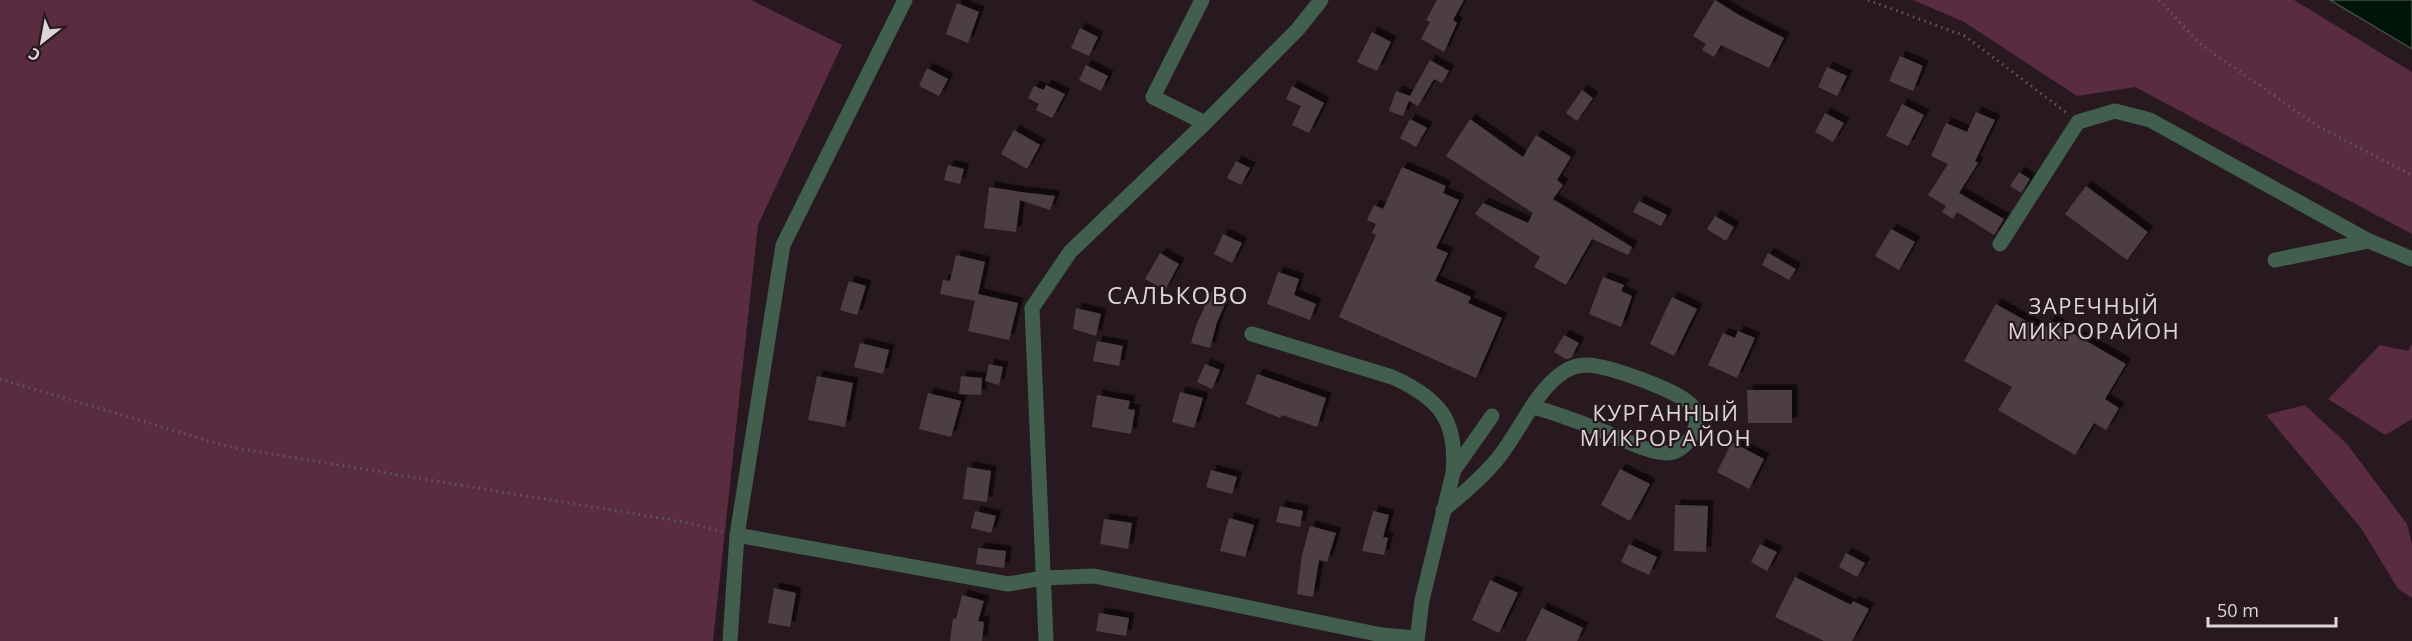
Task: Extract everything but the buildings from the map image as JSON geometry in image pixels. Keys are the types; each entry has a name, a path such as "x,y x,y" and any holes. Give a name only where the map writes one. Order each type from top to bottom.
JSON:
{"street":[{"path":"730,641 737,535 783,246 905,0"},
{"path":"1202,0 1153,97 1205,123"},
{"path":"1046,641 1032,308 1070,252 1205,123 1298,29 1321,0"},
{"path":"2000,244 2078,122 2115,111 2150,120 2369,241 2412,259"},
{"path":"2275,260 2369,241"},
{"path":"737,535 1008,584 1042,578 1094,576 1382,635 1416,639 1422,600 1453,473 1455,453 1448,422 1440,407 1421,392 1392,377 1252,334"},
{"path":"1443,510 1488,470 1533,407 1547,388 1562,373 1575,366 1587,365 1618,371 1679,396 1693,407 1695,430 1686,444 1669,453 1644,448 1569,417 1533,407"},
{"path":"1453,473 1492,416"}],"path":[{"path":"1868,0 1965,36 2078,122"},
{"path":"2159,0 2199,43 2319,127 2412,176"},
{"path":"0,379 230,447 684,522 737,535"}],"shaded area":[{"path":"0,0 751,0 842,45 758,225 713,641 0,641"},
{"path":"1913,0 2294,0 2412,72 2412,234 2135,87 2077,96 1964,22"},
{"path":"2330,0 2412,0 2412,49"},
{"path":"2412,344 2412,419 2385,435 2328,399 2380,345 2408,351"},
{"path":"2305,405 2347,444 2407,524 2412,545 2412,598 2398,589 2361,528 2266,415"}],"district":[{"name":"САЛЬКОВО","path":"1178,294"},
{"name":"ЗАРЕЧНЫЙ МИКРОРАЙОН","path":"2094,318"},
{"name":"КУРГАННЫЙ МИКРОРАЙОН","path":"1666,425"}]}
